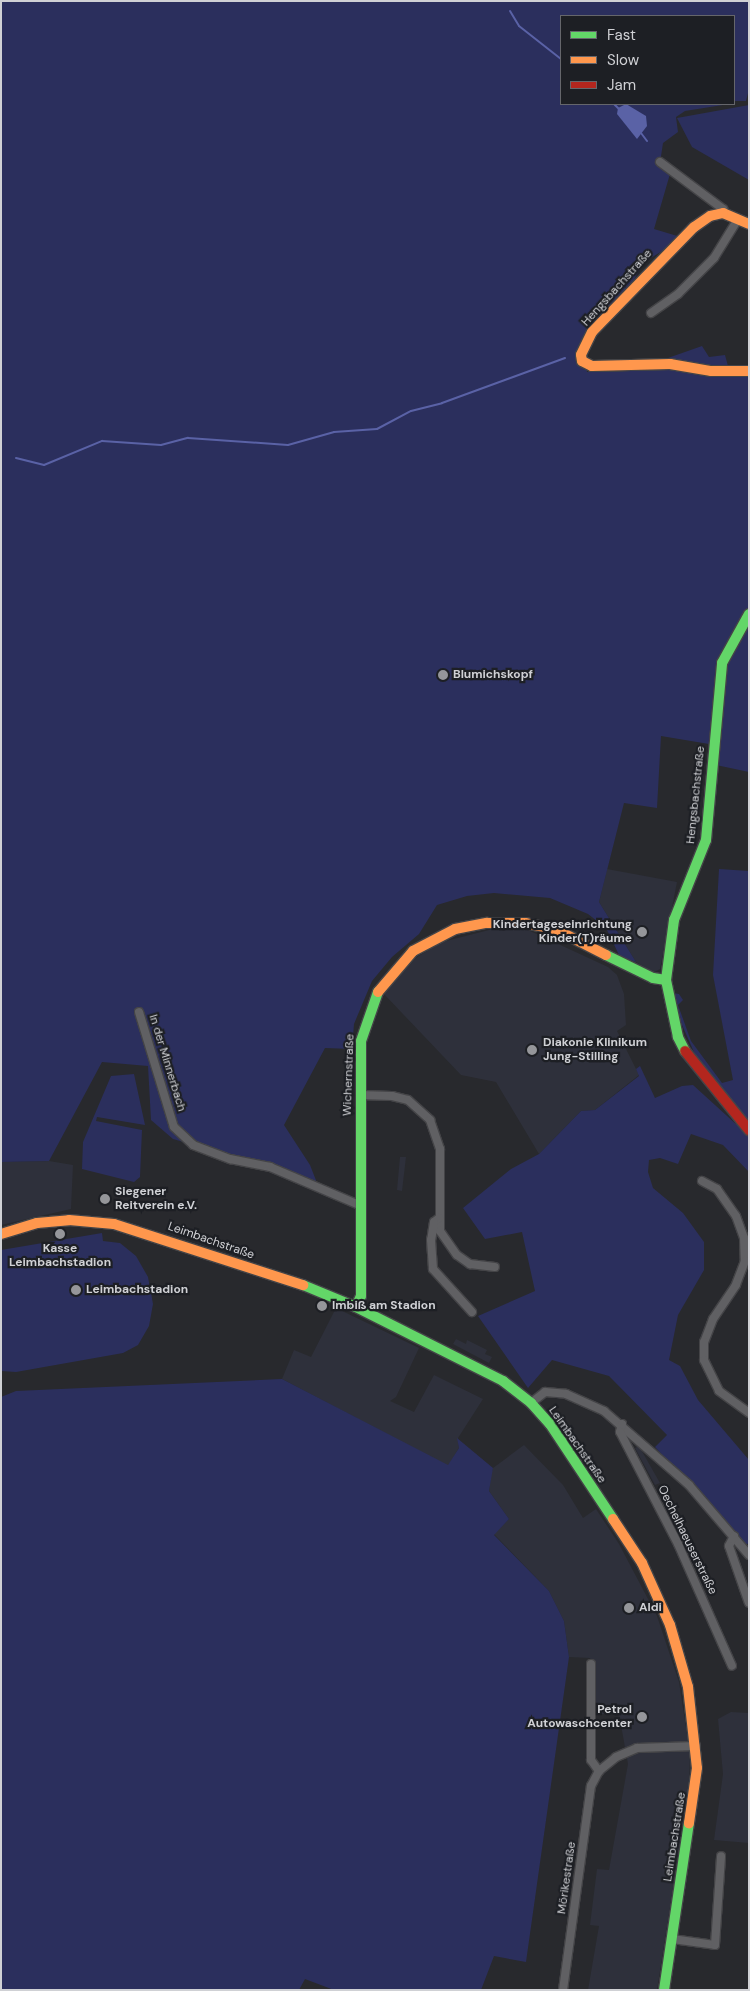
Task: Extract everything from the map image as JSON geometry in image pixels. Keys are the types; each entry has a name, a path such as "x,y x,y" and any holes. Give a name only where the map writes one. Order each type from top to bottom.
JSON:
{"street":[{"path":"660,162 723,209 723,213 749,224"},
{"name":"Hengsbachstraße","path":"723,213 710,216 675,242 592,332 581,355 582,360 592,366 670,364 711,371 749,370"},
{"path":"651,313 678,294 714,258 738,219"},
{"name":"Hengsbachstraße","path":"749,614 722,663 706,840 674,920 666,980 678,1037 688,1057 749,1130"},
{"name":"Wichernstraße","path":"356,1307 361,1296 359,1205 360,1095 363,1032 375,996 384,981 413,951 455,928 506,922 549,928 576,938 655,979 666,980"},
{"name":"In der Minnerbach","path":"139,1012 174,1127 187,1140 208,1152 270,1167 359,1205"},
{"path":"360,1095 392,1096 408,1100 430,1120 440,1149 439,1218 445,1243 470,1264 495,1267"},
{"path":"702,1181 717,1190 736,1216 744,1238 745,1261 736,1285 713,1319 704,1342 704,1360 719,1391 749,1412"},
{"path":"439,1218 434,1222 431,1240 432,1269 472,1312"},
{"name":"Leimbachstraße","path":"1,1234 53,1221 114,1224 300,1284 356,1307 503,1381 531,1402 550,1424 642,1563 670,1625 680,1657 696,1746 694,1798 664,1990"},
{"path":"531,1402 545,1392 566,1394 588,1402 622,1424 689,1485 749,1556"},
{"name":"Oechelhaeuserstraße","path":"622,1424 620,1432 678,1544 732,1666"},
{"path":"734,1536 728,1546 749,1603"},
{"path":"591,1664 591,1760 599,1771 616,1757 637,1748 696,1746"},
{"name":"Mörikestraße","path":"563,1990 591,1786 599,1771"},
{"path":"672,1939 715,1945 721,1856"}],"shaded area":[{"path":"1,1 749,1 749,89 746,101 735,101 735,15 560,15 560,105 723,105 685,111 676,117 678,132 663,143 660,163 670,174 654,229 684,238 644,262 617,310 595,334 585,356 587,372 631,371 702,346 709,357 725,355 731,377 749,376 749,772 716,765 715,745 661,736 657,808 624,803 599,902 636,962 620,957 606,928 588,914 550,898 494,893 467,896 437,905 419,934 392,957 372,981 354,1024 352,1049 325,1048 284,1125 310,1165 319,1188 250,1161 173,1139 151,1120 148,1066 102,1062 49,1161 1,1162"},
{"path":"628,105 646,116 647,126 637,139 617,114 618,108"},
{"path":"749,105 749,180 692,147 677,118"},
{"name":"Kindertageseinrichtung Kinder(T)räume","path":"607,869 677,882 660,969 653,973 636,962 599,902"},
{"path":"719,869 749,871 749,1121 697,1059 679,1018 673,993 679,994 683,1000 678,1005 691,1041 722,1083 733,1080 713,975"},
{"name":"Diakonie Klinikum Jung-Stilling","path":"493,929 528,930 608,967 617,975 624,994 626,1025 617,1031 639,1075 595,1110 581,1111 539,1154 496,1082 461,1075 383,993 417,957 442,942"},
{"path":"640,1066 655,1098 682,1086 693,1085 749,1136 749,1172 723,1145 691,1134 678,1164 660,1158 649,1160 648,1172 653,1188 683,1213 704,1242 704,1270 678,1315 669,1360 680,1366 698,1400 749,1460 749,1543 745,1545 655,1447 667,1435 609,1376 552,1360 528,1388 478,1316 535,1291 522,1232 485,1239 463,1208 511,1169 539,1154 581,1111 595,1110 639,1076 636,1069"},
{"path":"134,1074 145,1125 97,1117 96,1121 142,1130 140,1177 134,1182 82,1169 83,1142 111,1076"},
{"path":"400,1157 406,1157 402,1191 397,1190"},
{"path":"49,1161 73,1165 71,1209 1,1225 1,1162"},
{"name":"Leimbachstadion","path":"102,1233 103,1241 120,1243 136,1256 148,1277 153,1304 149,1326 138,1345 123,1353 16,1372 1,1371 1,1250"},
{"path":"336,1308 419,1348 396,1397 390,1401 414,1412 434,1375 483,1399 458,1438 459,1448 448,1466 282,1379 294,1350 311,1357"},
{"path":"456,1339 466,1344 467,1340 487,1350 485,1354 492,1357 489,1363 453,1344"},
{"path":"282,1379 448,1465 459,1448 457,1438 493,1468 489,1491 509,1519 494,1535 549,1591 564,1621 569,1657 526,1962 494,1956 481,1990 334,1990 305,1979 299,1990 1,1990 1,1397 16,1391"},
{"path":"524,1445 563,1485 583,1518 596,1509 619,1544 657,1616 679,1682 690,1754 689,1786 657,1990 588,1990 599,1926 590,1925 597,1869 609,1870 628,1764 619,1714 596,1714 595,1671 590,1658 569,1657 564,1621 549,1591 494,1534 509,1519 489,1491 493,1468"},
{"path":"639,1446 660,1483 655,1485 635,1448"},
{"path":"731,1712 749,1713 749,1843 714,1840 723,1774 718,1719"}],"waterway":[{"path":"510,11 519,26 560,58"},
{"path":"615,105 619,109"},
{"path":"641,133 647,141"},
{"path":"16,458 44,465 102,441 161,445 188,438 288,445 334,432 377,429 411,411 442,403 565,358"}],"traffic: fast":[{"path":"685,1051 678,1037 666,980 674,920 706,840 722,663 749,614"},
{"path":"606,955 653,978 666,980"},
{"path":"356,1307 361,1296 361,1041 378,992"},
{"path":"303,1285 356,1307 503,1381 531,1403 550,1424 613,1519"},
{"path":"664,1990 689,1823"}],"traffic: slow":[{"path":"749,224 723,213 710,216 694,227 592,332 581,355 582,361 592,366 670,364 711,371 749,371"},
{"path":"378,992 413,951 455,929 487,923 525,923 557,930 606,955"},
{"path":"1,1234 37,1223 69,1220 114,1224 303,1285"},
{"path":"613,1519 642,1563 670,1625 688,1687 697,1768 689,1823"}],"traffic: jam":[{"path":"685,1051 749,1130"}],"place":[{"name":"Blumichskopf","path":"443,675"},
{"name":"Kindertageseinrichtung Kinder(T)räume","path":"642,932"},
{"name":"Diakonie Klinikum Jung-Stilling","path":"532,1050"},
{"name":"Siegener Reitverein e.V.","path":"105,1199"},
{"name":"Kasse Leimbachstadion","path":"60,1234"},
{"name":"Leimbachstadion","path":"76,1290"},
{"name":"Imbiß am Stadion","path":"322,1306"},
{"name":"Aldi","path":"629,1608"},
{"name":"Petrol Autowaschcenter","path":"642,1717"}]}
